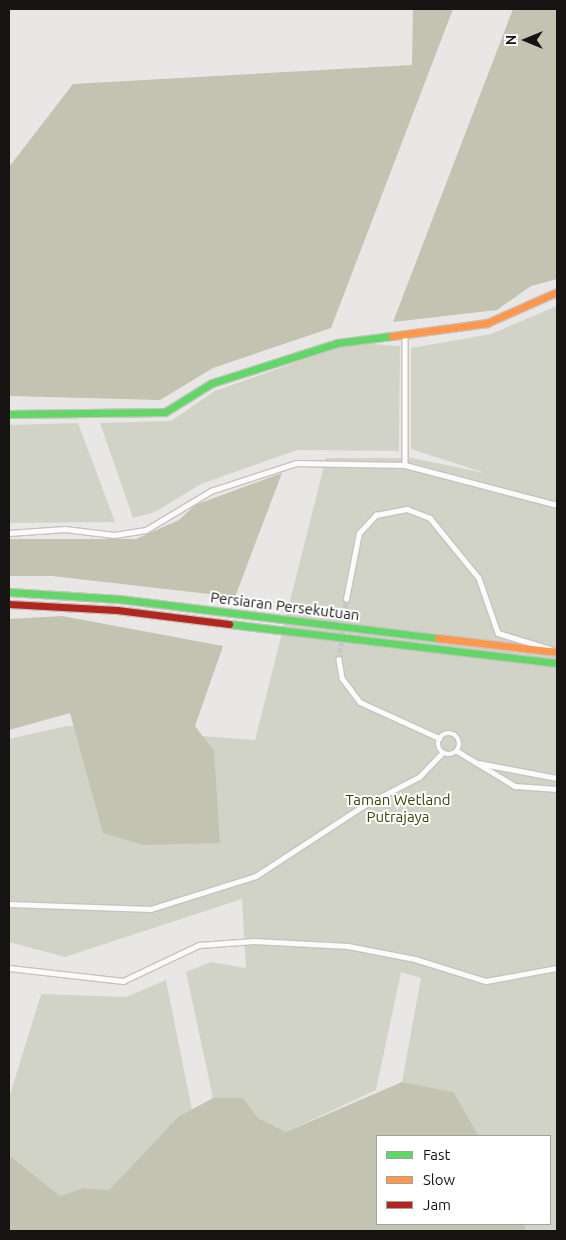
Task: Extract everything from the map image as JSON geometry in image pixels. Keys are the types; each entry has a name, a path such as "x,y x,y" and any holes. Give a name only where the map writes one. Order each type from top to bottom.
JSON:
{"main road":[{"path":"9,414 165,412 212,383 337,343 488,323 557,292"},
{"name":"Persiaran Persekutuan","path":"9,592 119,598 557,652"},
{"name":"Persiaran Persekutuan","path":"9,604 117,610 557,662"}],"street":[{"path":"405,334 405,464"},
{"path":"9,533 65,529 114,535 146,530 211,491 284,466 405,464 557,505"},
{"path":"346,599 359,533 376,515 397,509 430,518 482,583 498,633 557,652"},
{"path":"339,659 342,678 360,702 439,738"},
{"path":"439,738 448,733 457,737 457,751"},
{"path":"439,738 442,753"},
{"path":"9,904 151,909 256,876 363,806 419,777 442,753 457,751 514,786 557,789"},
{"path":"474,762 557,778"},
{"path":"9,968 123,981 199,945 254,941 348,946 486,981 557,968"}],"green space":[{"path":"413,9 453,9 331,328 213,368 160,400 9,396 9,167 73,84 412,65"},
{"path":"513,9 557,9 557,279 531,286 497,310 393,322"},
{"name":"Taman Wetland Putrajaya","path":"557,306 557,1231 526,1231 524,1225 551,1225 551,1135 478,1135 452,1092 402,1082 421,978 401,972 376,1090 286,1132 258,1118 243,1098 213,1098 186,972 211,962 246,968 242,899 65,957 9,942 9,739 67,726 255,740 326,458 412,458 485,473 411,449 411,348 491,334"},
{"path":"371,344 400,346 399,451 297,450 201,484 155,512 133,518 100,423 171,421 215,391 336,348"},
{"path":"78,423 115,522 9,523 9,425"},
{"path":"282,473 235,597 52,576 9,576 9,539 136,539 179,520 195,505"},
{"path":"62,616 223,646 195,726 214,751 220,843 143,845 103,833 70,713 9,730 9,619"},
{"path":"166,980 192,1110 178,1117 109,1190 83,1188 60,1196 9,1155 9,1098 41,994 126,997"},
{"path":"402,1082 453,1092 478,1135 376,1135 376,1225 524,1225 526,1231 9,1231 9,1155 60,1196 83,1188 109,1190 178,1117 213,1098 243,1098 258,1118 286,1132"}],"tunnel":[{"path":"339,659 346,599"}],"traffic: fast":[{"path":"9,414 165,412 212,383 337,343 392,336"},
{"path":"9,592 119,599 438,638"},
{"path":"229,624 557,663"}],"traffic: slow":[{"path":"392,336 487,323 557,292"},
{"path":"438,638 557,652"}],"traffic: jam":[{"path":"9,604 117,610 229,624"}]}
